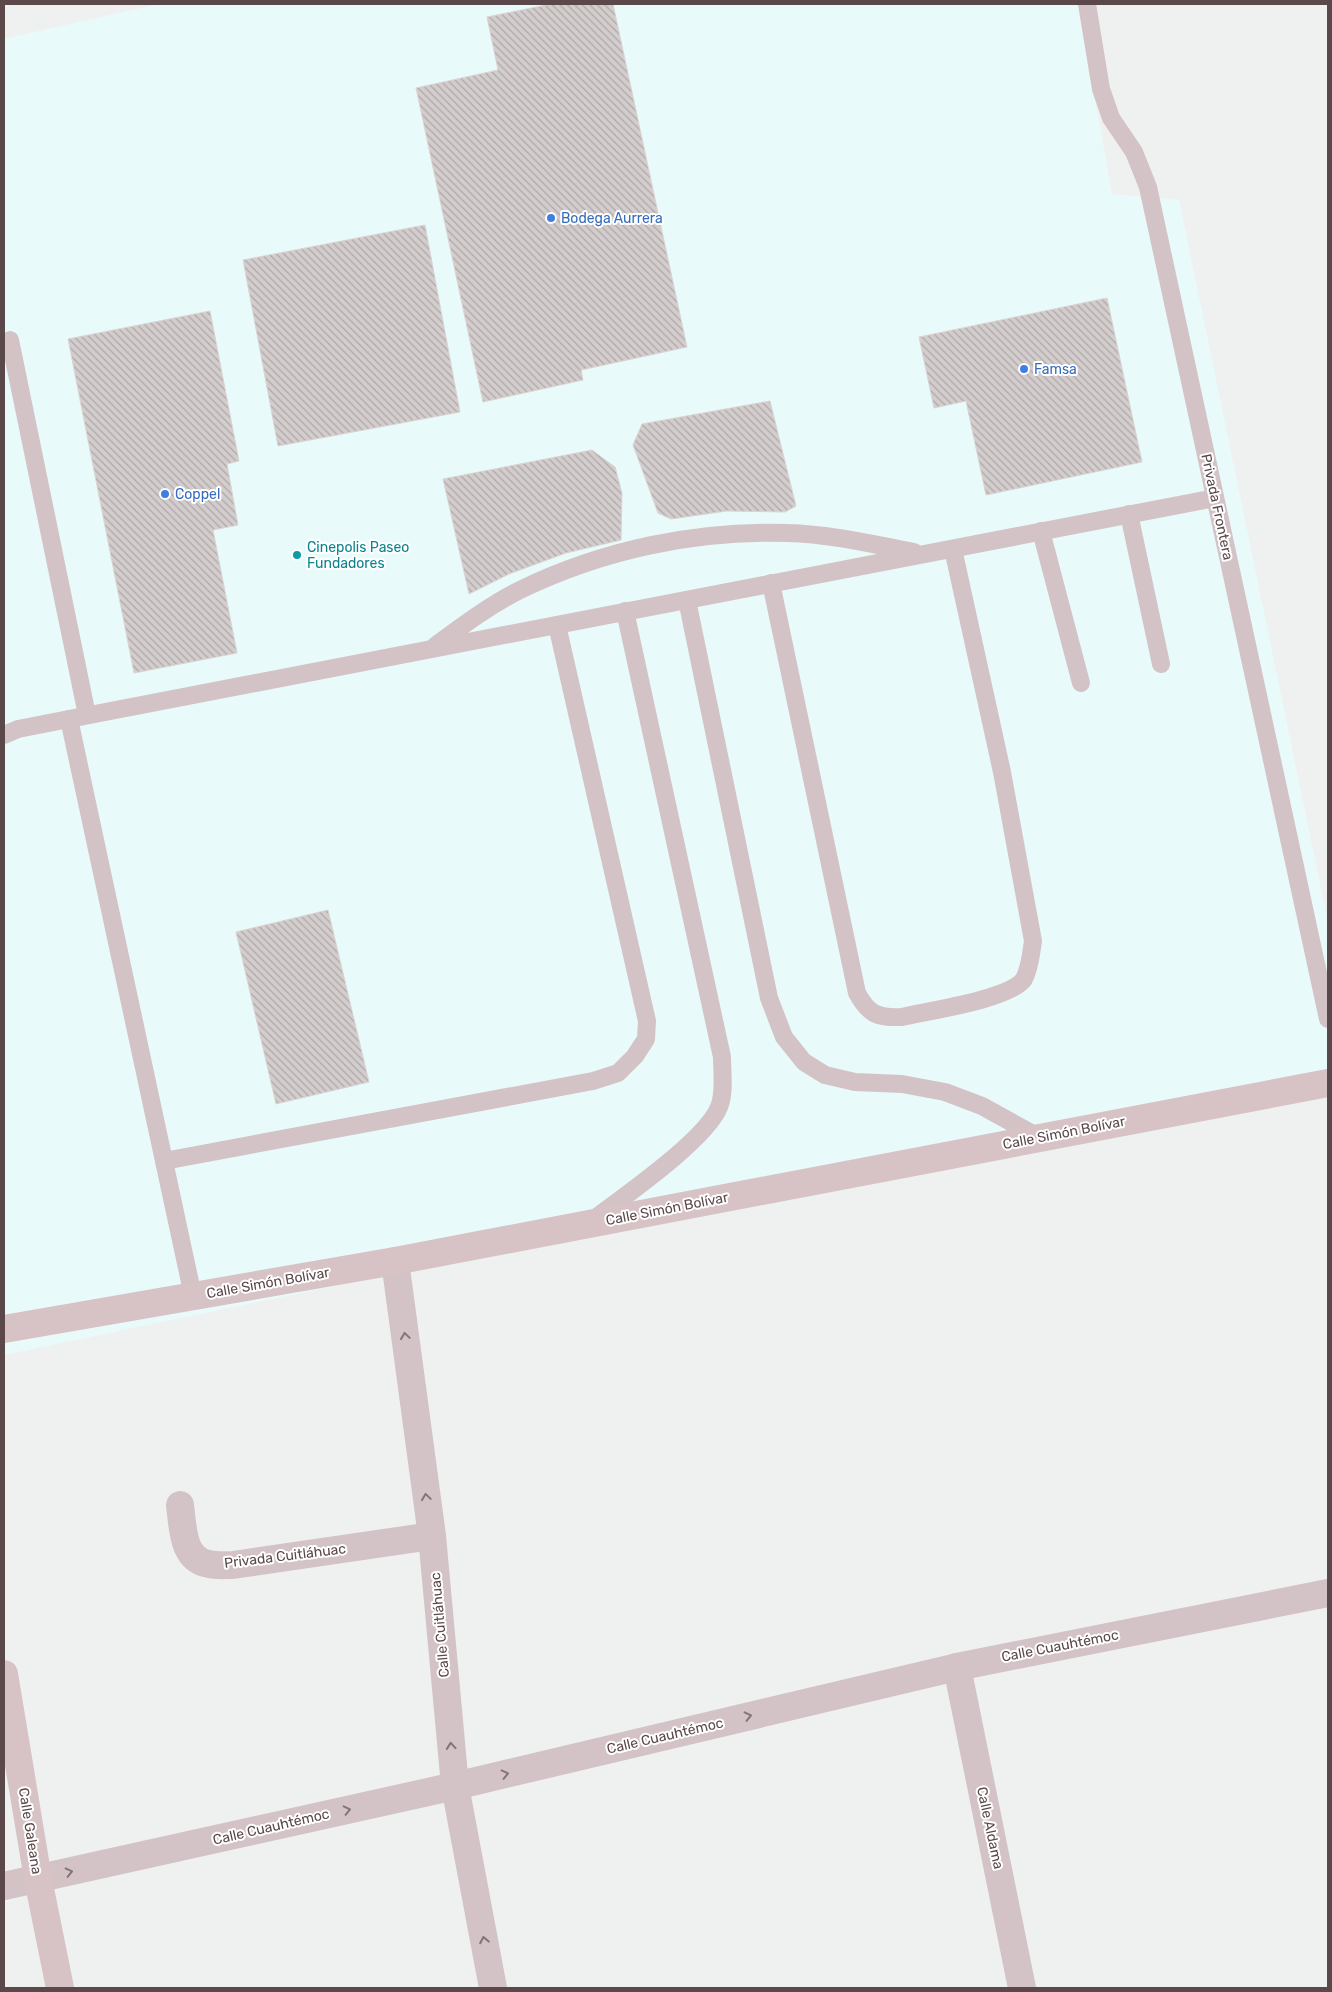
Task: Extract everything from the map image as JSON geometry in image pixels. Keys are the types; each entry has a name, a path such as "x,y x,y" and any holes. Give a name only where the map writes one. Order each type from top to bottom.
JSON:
{"street":[{"name":"Calle Simón Bolívar","path":"4,1328 395,1261 1328,1083"},
{"name":"Calle Cuitláhuac","path":"395,1261 432,1536 455,1786 493,1988"},
{"name":"Privada Cuitláhuac","path":"180,1505 188,1549 199,1562 210,1565 233,1565 432,1536"},
{"name":"Calle Cuauhtémoc","path":"4,1886 455,1786 957,1667 1328,1593"},
{"name":"Calle Aldama","path":"957,1667 1022,1988"},
{"name":"Calle Galeana","path":"4,1674 38,1879 60,1988"}],"lane":[{"name":"Privada Frontera","path":"1087,4 1101,89 1111,118 1134,152 1148,188 1328,1019"},
{"path":"10,340 87,716"},
{"path":"4,735 18,730 69,719 1215,498"},
{"path":"1129,514 1161,664"},
{"path":"1041,531 1081,683"},
{"path":"430,649 476,616 518,591 569,568 623,552 729,534 788,533 842,538 923,554"},
{"path":"771,584 857,992 863,1003 874,1014 885,1018 902,1017 1008,992 1023,980 1030,964 1033,941 1002,772 953,549"},
{"path":"687,600 769,998 784,1037 804,1062 825,1075 856,1082 902,1084 945,1092 982,1106 1040,1138"},
{"path":"586,1225 672,1158 706,1127 719,1107 722,1084 722,1057 625,612"},
{"path":"164,1161 593,1081 618,1073 636,1056 646,1039 647,1021 557,625"},
{"path":"69,719 194,1296"}],"shaded area":[{"path":"159,4 1078,4 1112,194 1179,200 1328,923 1328,1093 411,1270 4,1355 4,39"}],"building":[{"name":"Bodega Aurrera","path":"551,4 613,4 687,347 581,370 583,380 483,402 416,88 498,70 487,17"},
{"path":"425,225 460,412 278,446 243,260"},
{"name":"Famsa","path":"1107,298 1142,462 986,495 966,401 934,408 919,337"},
{"name":"Coppel","path":"210,311 239,461 227,464 238,525 213,530 237,653 134,673 68,339"},
{"path":"770,401 796,506 785,512 727,511 671,519 658,513 633,445 642,424"},
{"path":"592,450 615,467 622,493 621,540 566,553 509,574 469,594 443,479"},
{"path":"328,910 369,1082 276,1104 236,932"}],"place":[{"name":"Bodega Aurrera","path":"551,218"},
{"name":"Famsa","path":"1024,369"},
{"name":"Coppel","path":"165,494"},
{"name":"Cinepolis Paseo Fundadores","path":"297,555"}]}
